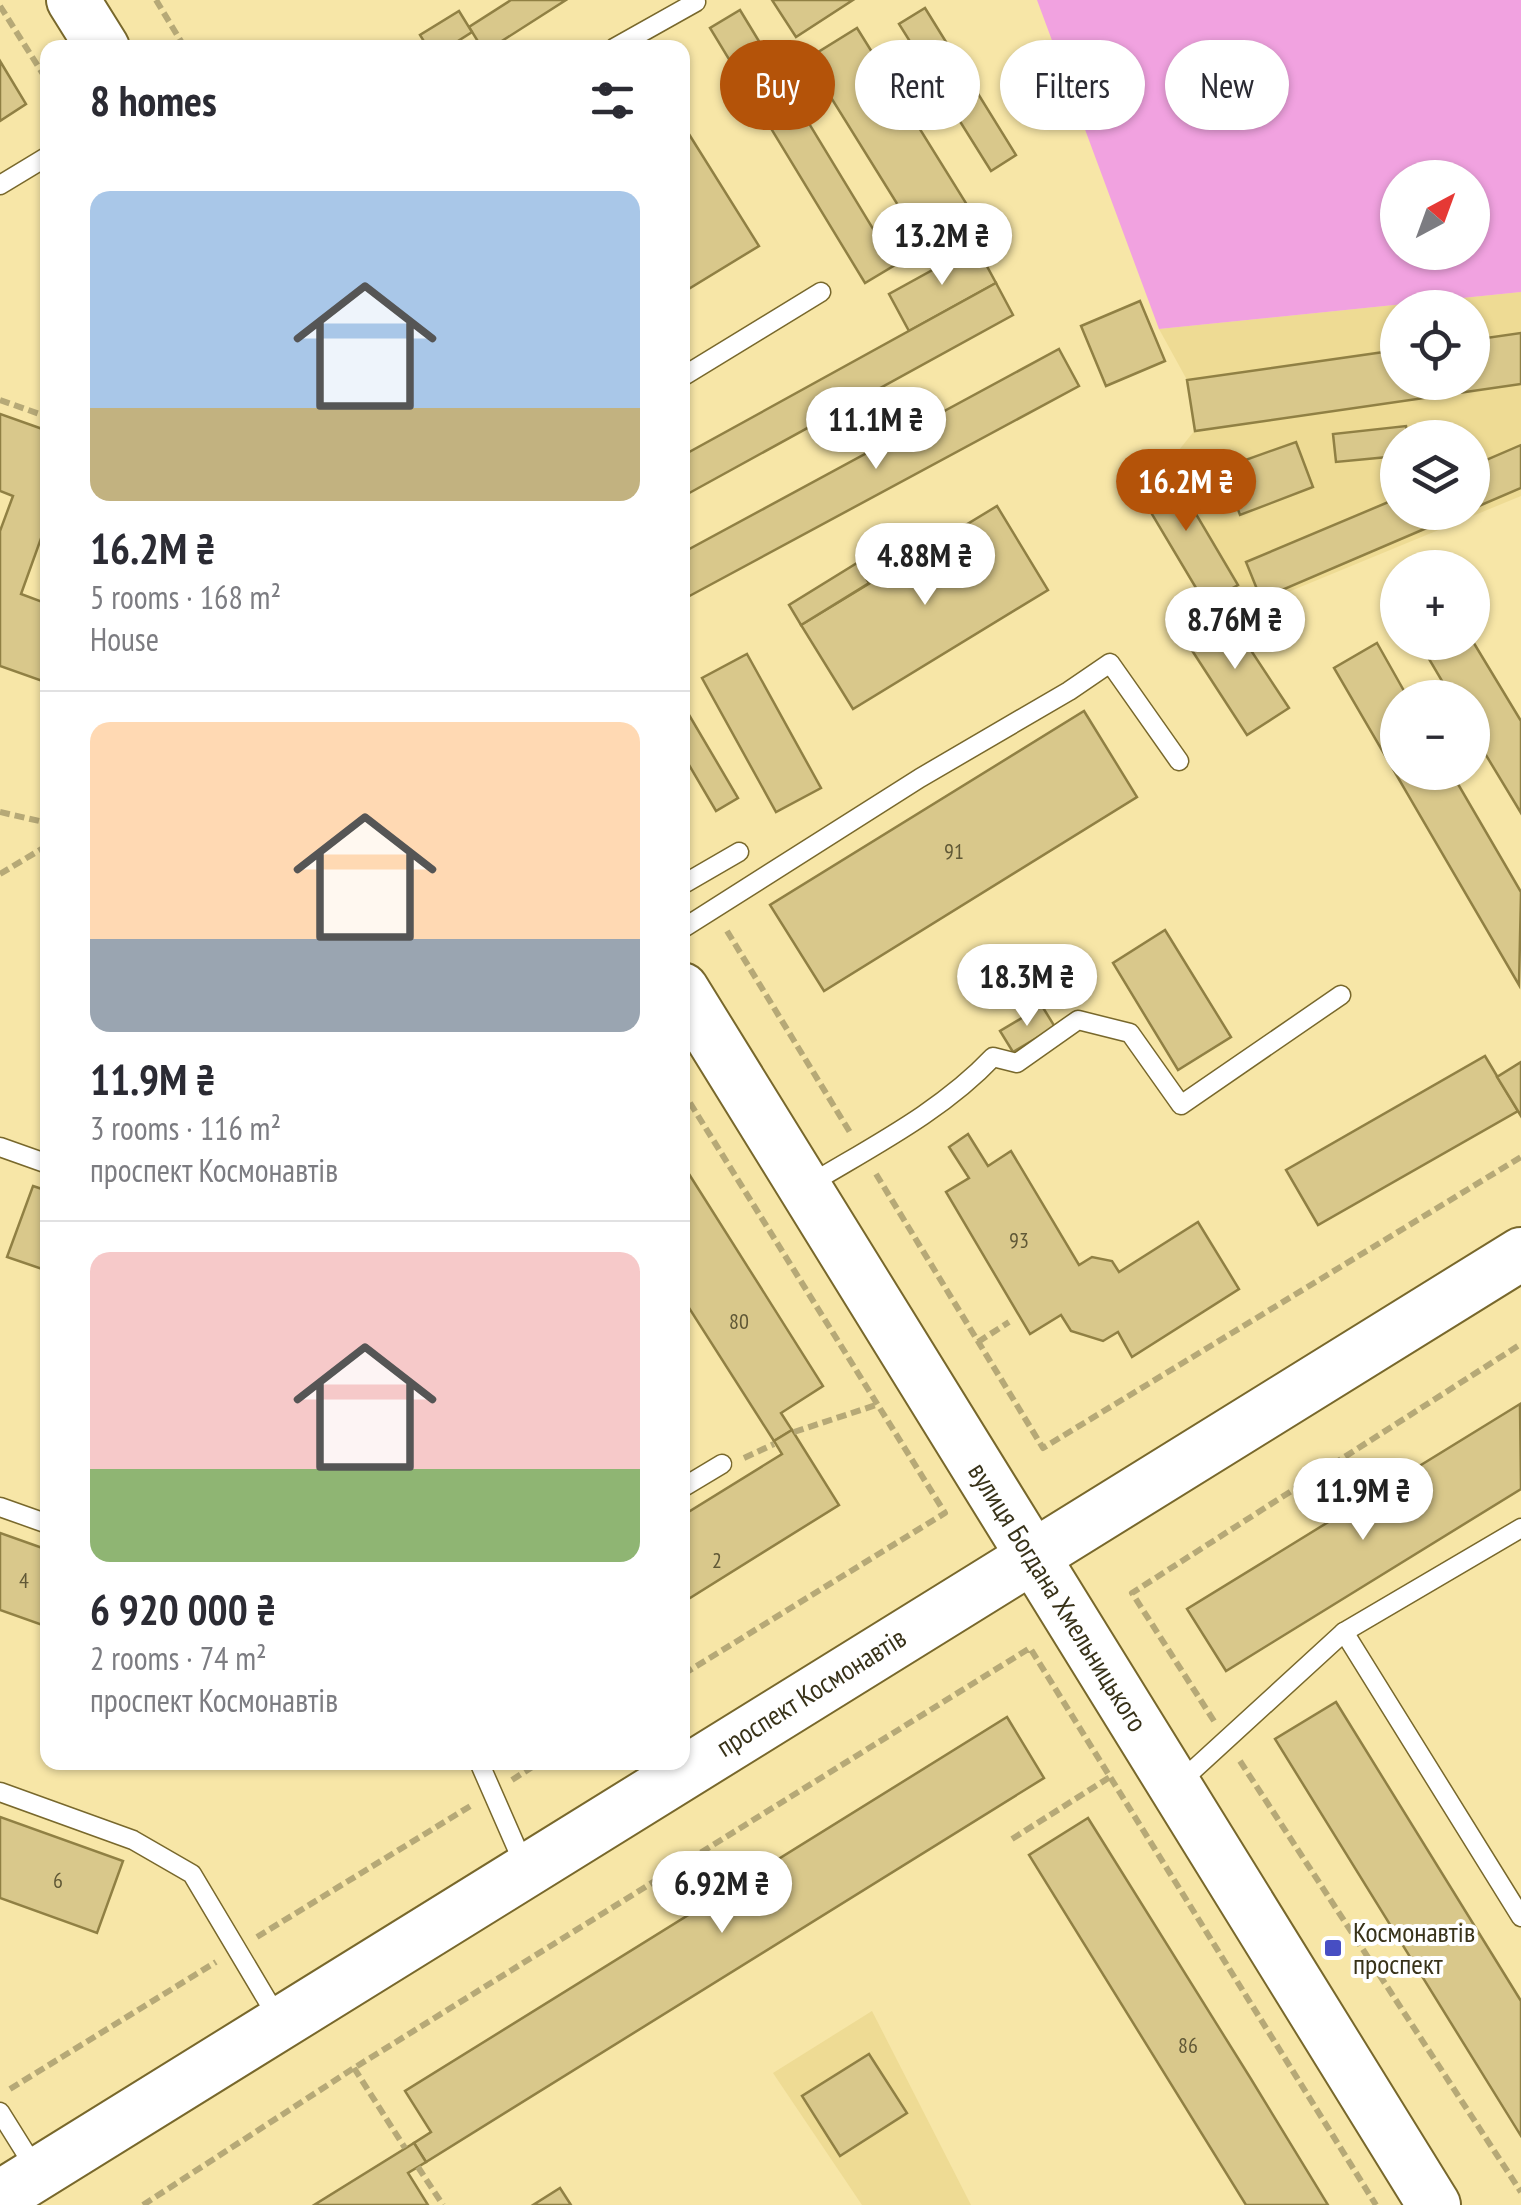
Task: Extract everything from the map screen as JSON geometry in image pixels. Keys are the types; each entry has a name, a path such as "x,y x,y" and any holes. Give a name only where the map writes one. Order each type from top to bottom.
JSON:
{"main road":[{"path":"74,0 98,40"},
{"name":"вулиця Богдана Хмельницького","path":"690,1002 1434,2205"},
{"name":"проспект Космонавтів","path":"690,1768 1521,1254"},
{"name":"проспект Космонавтів","path":"19,2185 687,1770"}],"lane":[{"path":"628,40 696,2"},
{"path":"0,185 40,161"},
{"path":"690,372 821,292"},
{"path":"690,924 1110,663 1179,761"},
{"path":"690,880 739,852"},
{"path":"805,1187 908,1125 975,1076 993,1057 1017,1063 1078,1020 1130,1034 1181,1105 1341,995"},
{"path":"0,1147 40,1161"},
{"path":"690,1483 722,1464"},
{"path":"0,1507 40,1521"},
{"path":"1175,1787 1344,1632 1521,1528"},
{"path":"1344,1632 1521,1917"},
{"path":"483,1770 526,1870"},
{"path":"0,1792 133,1840 192,1874 281,2022"},
{"path":"0,2112 19,2185"}],"path":[{"path":"156,0 181,40"},
{"path":"0,6 40,69"},
{"path":"0,400 40,415"},
{"path":"0,812 40,821"},
{"path":"0,874 40,850"},
{"path":"690,1103 945,1513 690,1670"},
{"path":"1043,1448 1521,1157"},
{"path":"978,1342 1008,1322"},
{"path":"1521,1344 1132,1593 1521,2192"},
{"path":"794,1432 876,1405"},
{"path":"754,1456 774,1444"},
{"path":"143,2205 354,2068 1030,1648 1376,2205"},
{"path":"0,2095 527,1770"},
{"path":"1012,1839 1110,1777"},
{"path":"354,2068 406,2148"},
{"path":"418,2167 443,2205"}],"shaded area":[{"path":"1037,0 1521,0 1521,292 1490,295 1490,290 1380,290 1380,306 1159,329 1085,130 1145,130 1145,40 1052,40"},
{"path":"1521,292 1521,496 1490,509 1490,420 1380,420 1380,530 1439,530 1390,550 1380,550 1380,554 1230,616 1134,484 1167,465 1195,430 1187,380 1159,329 1380,306 1380,400 1490,400 1490,295"},
{"path":"872,2011 971,2205 862,2205 773,2073"}],"building":[{"path":"511,0 566,0 504,40 477,40 469,27"},
{"path":"772,0 853,0 796,37"},
{"path":"925,8 945,40 909,40 899,24"},
{"path":"740,10 758,40 720,40 720,44 710,28"},
{"path":"459,11 472,32 460,40 423,40 420,35"},
{"path":"857,28 864,40 855,40 855,130 920,130 974,216 924,247 835,104 835,42"},
{"path":"0,61 26,104 0,121"},
{"path":"980,97 1016,155 991,171 965,130 980,130"},
{"path":"772,130 813,130 895,265 865,283"},
{"path":"690,136 759,246 690,288"},
{"path":"976,246 996,283 909,331 889,294"},
{"path":"996,283 1013,315 690,493 690,452"},
{"path":"1140,301 1165,361 1106,386 1081,326"},
{"path":"1521,333 1521,384 1490,388 1490,337"},
{"path":"1059,349 1079,386 690,596 690,549"},
{"path":"1380,353 1380,400 1410,400 1195,431 1187,380"},
{"path":"0,414 40,428 40,541 21,594 40,601 40,680 0,666 0,531 13,496 0,491"},
{"path":"1380,429 1380,458 1336,462 1333,434"},
{"path":"1296,442 1313,487 1240,515 1223,468"},
{"path":"1521,445 1521,488 1490,501 1490,458"},
{"path":"1167,465 1238,585 1205,603 1134,484"},
{"path":"997,506 1048,590 853,709 801,625"},
{"path":"1380,506 1380,530 1422,530 1261,599 1246,562"},
{"path":"857,563 869,583 801,625 789,605"},
{"path":"1223,608 1289,708 1247,735 1182,635"},
{"path":"1377,643 1380,660 1387,660 1398,680 1380,680 1380,747 1334,668"},
{"path":"747,654 821,788 776,812 702,678"},
{"path":"1430,660 1484,660 1521,721 1521,813 1490,762 1490,680 1441,680"},
{"path":"1084,711 1137,797 824,991 770,905"},
{"path":"690,717 738,798 716,811 690,767"},
{"path":"1405,790 1462,790 1521,892 1519,985"},
{"path":"1165,930 1231,1037 1178,1070 1113,963"},
{"path":"1042,1006 1055,1027 1013,1052 1000,1031"},
{"path":"1485,1056 1518,1111 1318,1225 1286,1170"},
{"path":"1521,1062 1521,1116 1497,1077"},
{"path":"968,1134 988,1166 1011,1151 1079,1265 1092,1257 1112,1261 1119,1272 1198,1222 1239,1289 1132,1357 1118,1332 1103,1341 1071,1331 1061,1315 1030,1334 946,1192 969,1178 949,1147"},
{"path":"690,1176 823,1386 781,1413 792,1430 774,1441 690,1310"},
{"path":"33,1186 40,1188 40,1268 7,1257"},
{"path":"1520,1404 1521,1489 1226,1671 1187,1609"},
{"path":"792,1430 839,1505 690,1598 690,1511 782,1454 774,1441"},
{"path":"0,1533 40,1547 40,1624 0,1610"},
{"path":"1336,1702 1521,2001 1521,2136 1275,1739"},
{"path":"1007,1717 1044,1778 426,2162 414,2143 431,2132 405,2091"},
{"path":"0,1817 123,1861 97,1933 0,1898"},
{"path":"1088,1818 1328,2205 1246,2205 1029,1855"},
{"path":"869,2054 907,2113 840,2156 802,2096"},
{"path":"414,2143 426,2162 408,2173 428,2205 314,2205"},
{"path":"560,2188 571,2205 533,2205"}],"place":[{"name":"Космонавтів проспект","path":"1333,1948"}]}
